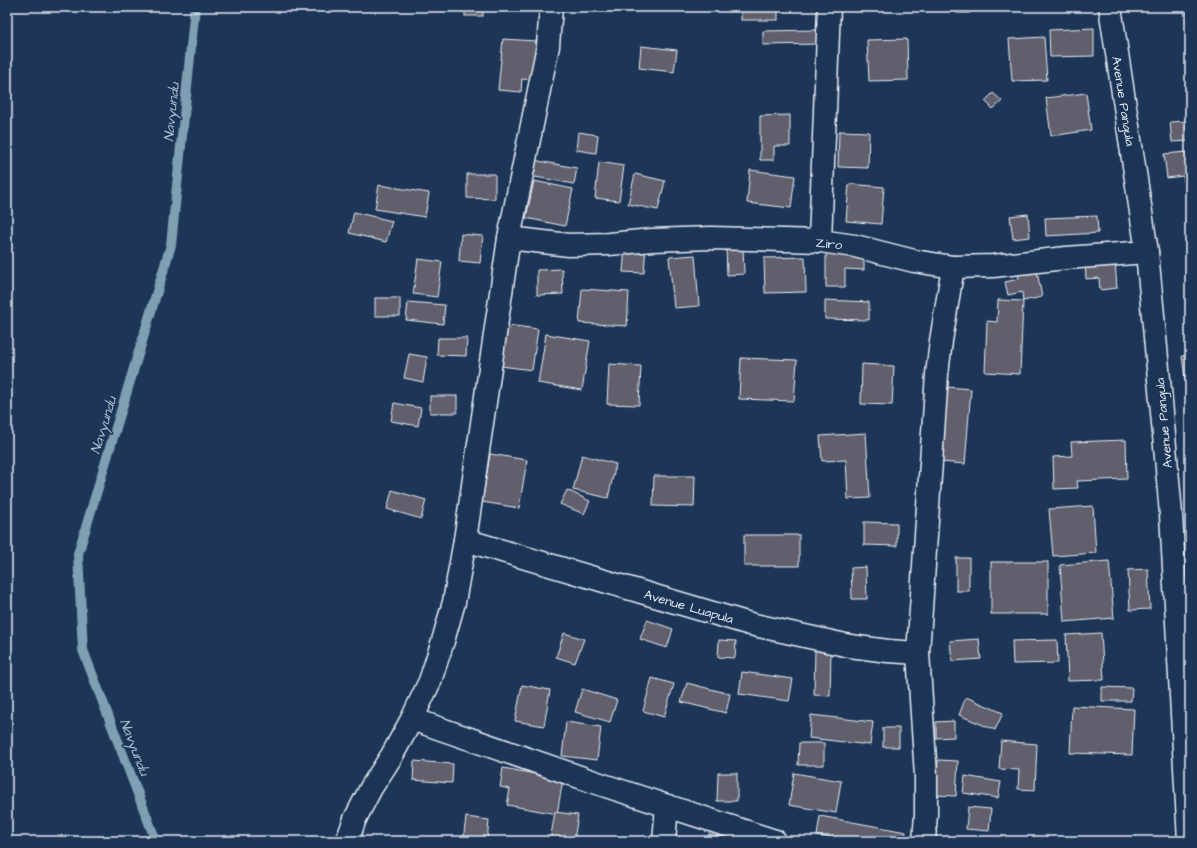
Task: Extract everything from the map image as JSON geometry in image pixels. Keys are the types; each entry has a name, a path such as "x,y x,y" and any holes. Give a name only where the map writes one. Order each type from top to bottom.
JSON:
{"street":[{"path":"347,841 355,818 412,719 430,681 454,602 465,540 509,238 548,46 551,7"},
{"path":"820,241 829,7"},
{"name":"Avenue Pangula","path":"1110,7 1147,252 1180,515 1189,841"},
{"name":"Ziro","path":"509,238 569,245 711,238 820,241 855,246 914,261 953,267 993,266 1066,258 1147,252"},
{"path":"924,841 926,776 918,653 937,374 953,267"},
{"name":"Avenue Luapula","path":"465,540 750,624 850,646 918,653"},
{"path":"412,719 503,751 775,841"},
{"path":"664,841 667,806"}],"building":[{"path":"465,7 483,7 483,16 465,16"},
{"path":"741,7 778,7 778,20 741,20"},
{"path":"957,7 969,7 969,13 957,13"},
{"path":"1186,7 1190,7 1190,45 1189,45"},
{"path":"1094,28 1094,56 1050,57 1049,30"},
{"path":"819,30 820,44 763,45 763,31"},
{"path":"1044,37 1047,80 1012,81 1009,39"},
{"path":"503,39 536,41 533,80 522,79 521,92 498,90"},
{"path":"907,39 908,80 869,81 867,40"},
{"path":"641,46 677,50 674,72 639,68"},
{"path":"993,93 1002,101 993,109 985,101"},
{"path":"1086,93 1091,130 1051,136 1046,98"},
{"path":"790,115 790,146 774,146 774,160 760,160 760,116"},
{"path":"1190,121 1190,141 1172,142 1170,122"},
{"path":"839,131 869,132 868,168 838,167"},
{"path":"578,132 598,135 596,153 576,150"},
{"path":"1187,152 1187,161 1190,161 1190,187 1185,187 1183,176 1167,178 1164,154"},
{"path":"533,160 577,168 574,184 530,176"},
{"path":"599,162 624,166 619,201 595,198"},
{"path":"750,170 795,176 791,208 747,203"},
{"path":"467,174 495,174 495,199 467,198"},
{"path":"635,174 665,181 658,210 628,204"},
{"path":"534,181 573,189 565,226 526,218"},
{"path":"849,184 884,187 881,224 846,221"},
{"path":"379,185 429,193 425,217 375,209"},
{"path":"354,212 392,221 386,242 349,233"},
{"path":"1028,214 1030,237 1013,239 1010,216"},
{"path":"1097,216 1098,233 1046,236 1045,218"},
{"path":"461,234 483,236 480,263 459,261"},
{"path":"625,245 646,246 644,273 623,272"},
{"path":"726,247 743,247 744,274 727,275"},
{"path":"826,252 864,252 864,270 845,269 845,287 826,287"},
{"path":"695,255 699,306 674,308 669,257"},
{"path":"805,257 806,292 765,293 764,258"},
{"path":"418,259 442,262 437,297 413,294"},
{"path":"1115,261 1117,288 1100,290 1099,278 1086,279 1085,263"},
{"path":"1036,266 1042,297 1023,301 1022,292 1008,295 1005,282 1019,279 1017,270"},
{"path":"562,269 563,294 537,295 537,270"},
{"path":"582,289 629,292 627,326 579,323"},
{"path":"375,298 400,298 400,316 375,316"},
{"path":"825,300 869,302 869,320 825,319"},
{"path":"998,300 1023,301 1020,374 985,372 987,321 997,322"},
{"path":"408,302 445,305 443,324 406,320"},
{"path":"507,325 538,329 532,370 501,366"},
{"path":"546,334 590,341 582,390 538,383"},
{"path":"438,338 467,338 466,356 437,355"},
{"path":"409,354 427,357 423,382 404,378"},
{"path":"1190,354 1190,392 1187,393 1182,356"},
{"path":"741,358 797,360 794,401 739,399"},
{"path":"609,364 641,366 639,405 607,404"},
{"path":"862,364 894,366 892,405 861,404"},
{"path":"947,387 971,389 965,464 941,462"},
{"path":"430,396 457,396 457,413 430,413"},
{"path":"394,403 421,408 418,426 391,421"},
{"path":"866,433 870,498 848,499 846,460 822,461 820,436"},
{"path":"1126,440 1127,479 1077,481 1078,488 1054,489 1053,457 1072,456 1071,442"},
{"path":"490,454 527,460 519,508 482,502"},
{"path":"582,455 616,464 608,498 573,490"},
{"path":"654,476 695,476 694,507 653,506"},
{"path":"392,490 426,500 421,519 387,509"},
{"path":"567,490 590,501 584,514 560,504"},
{"path":"1093,506 1096,553 1053,556 1049,509"},
{"path":"864,522 897,523 897,546 864,545"},
{"path":"744,535 799,535 799,566 744,566"},
{"path":"956,558 969,558 969,591 956,591"},
{"path":"1109,561 1114,618 1064,622 1060,565"},
{"path":"991,562 1048,562 1048,614 991,614"},
{"path":"866,567 867,599 852,599 851,568"},
{"path":"1148,569 1150,609 1130,610 1128,570"},
{"path":"647,620 673,629 667,648 640,639"},
{"path":"564,633 584,639 575,663 556,657"},
{"path":"1101,633 1104,680 1068,681 1066,635"},
{"path":"979,639 981,659 952,661 950,641"},
{"path":"719,640 736,641 735,658 718,657"},
{"path":"1057,640 1058,663 1013,664 1012,641"},
{"path":"815,648 831,649 830,696 814,695"},
{"path":"742,672 793,679 789,701 739,694"},
{"path":"652,678 674,684 664,717 643,711"},
{"path":"687,683 730,694 726,713 681,702"},
{"path":"522,685 550,690 544,726 515,721"},
{"path":"1102,687 1132,688 1131,701 1102,701"},
{"path":"582,689 617,700 610,722 575,712"},
{"path":"966,697 1003,713 995,730 959,715"},
{"path":"1072,706 1134,709 1132,755 1070,753"},
{"path":"811,715 873,722 870,745 809,738"},
{"path":"954,721 954,737 936,738 936,722"},
{"path":"566,722 601,727 597,760 562,756"},
{"path":"883,728 899,728 899,747 883,747"},
{"path":"1001,741 1037,744 1035,790 1018,789 1019,770 999,769"},
{"path":"799,743 824,743 824,765 798,765"},
{"path":"938,760 958,761 956,796 936,795"},
{"path":"414,761 453,764 452,783 413,780"},
{"path":"503,768 563,779 557,814 507,805 510,789 500,787"},
{"path":"718,773 737,773 737,801 717,801"},
{"path":"794,773 841,781 836,813 789,805"},
{"path":"965,776 1001,782 998,798 963,793"},
{"path":"968,807 991,809 989,831 966,829"},
{"path":"555,812 578,815 574,841 550,841"},
{"path":"820,816 906,832 905,841 846,841 817,836"},
{"path":"466,817 489,820 487,841 463,841"},
{"path":"709,834 732,841 707,841"}],"waterway":[{"name":"Navyundu","path":"156,841 83,650 78,554 171,245 195,7"}]}
